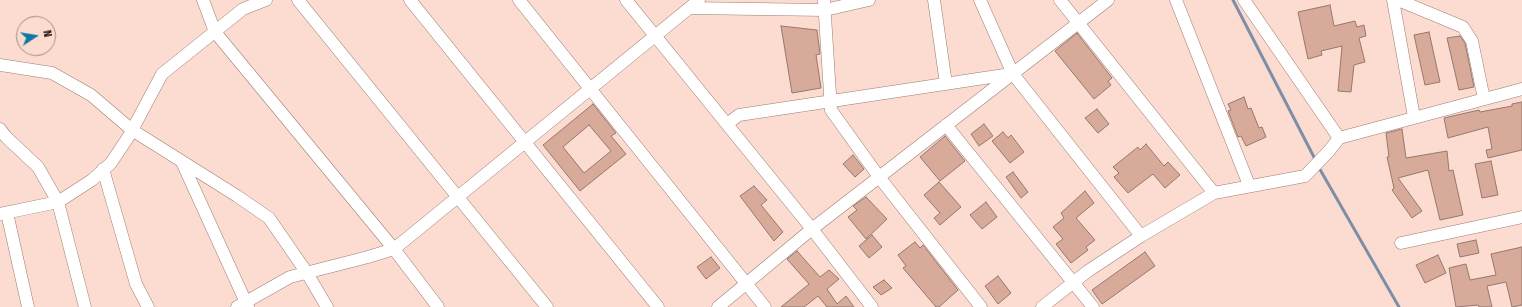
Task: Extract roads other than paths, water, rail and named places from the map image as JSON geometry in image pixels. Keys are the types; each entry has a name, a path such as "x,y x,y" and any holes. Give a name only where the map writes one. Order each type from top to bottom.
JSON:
{"street":[{"path":"203,0 215,32 394,249 438,307"},
{"path":"28,307 4,214 58,202 92,180 111,162 132,130 162,74 243,9 266,0"},
{"path":"298,0 547,307"},
{"path":"410,0 658,307"},
{"path":"519,0 765,307"},
{"path":"626,0 812,230 872,307"},
{"path":"182,162 244,305 290,277 394,249 457,196 591,90 699,0"},
{"path":"689,8 824,5 869,0"},
{"path":"934,0 946,84"},
{"path":"980,0 1013,74 1141,236"},
{"path":"1060,0 1214,193"},
{"path":"718,307 879,177 1108,0"},
{"path":"1176,0 1249,185"},
{"path":"1244,0 1338,138"},
{"path":"1393,0 1414,117"},
{"path":"1398,0 1463,27 1472,41 1484,99"},
{"path":"824,5 832,110 879,177 981,307"},
{"path":"0,65 52,72 92,95 132,130 237,196 269,218 307,273 327,307"},
{"path":"727,124 739,115 1013,74"},
{"path":"1042,307 1073,283 1141,236 1214,193 1249,185 1305,176 1329,151 1338,138 1522,89"},
{"path":"946,125 1093,307"},
{"path":"0,129 6,137 38,166 58,202 85,307"},
{"path":"104,169 136,284 148,307"},
{"path":"1401,243 1522,217"}],"waterway":[{"path":"1233,0 1316,161"},
{"path":"1318,166 1399,307"}]}
